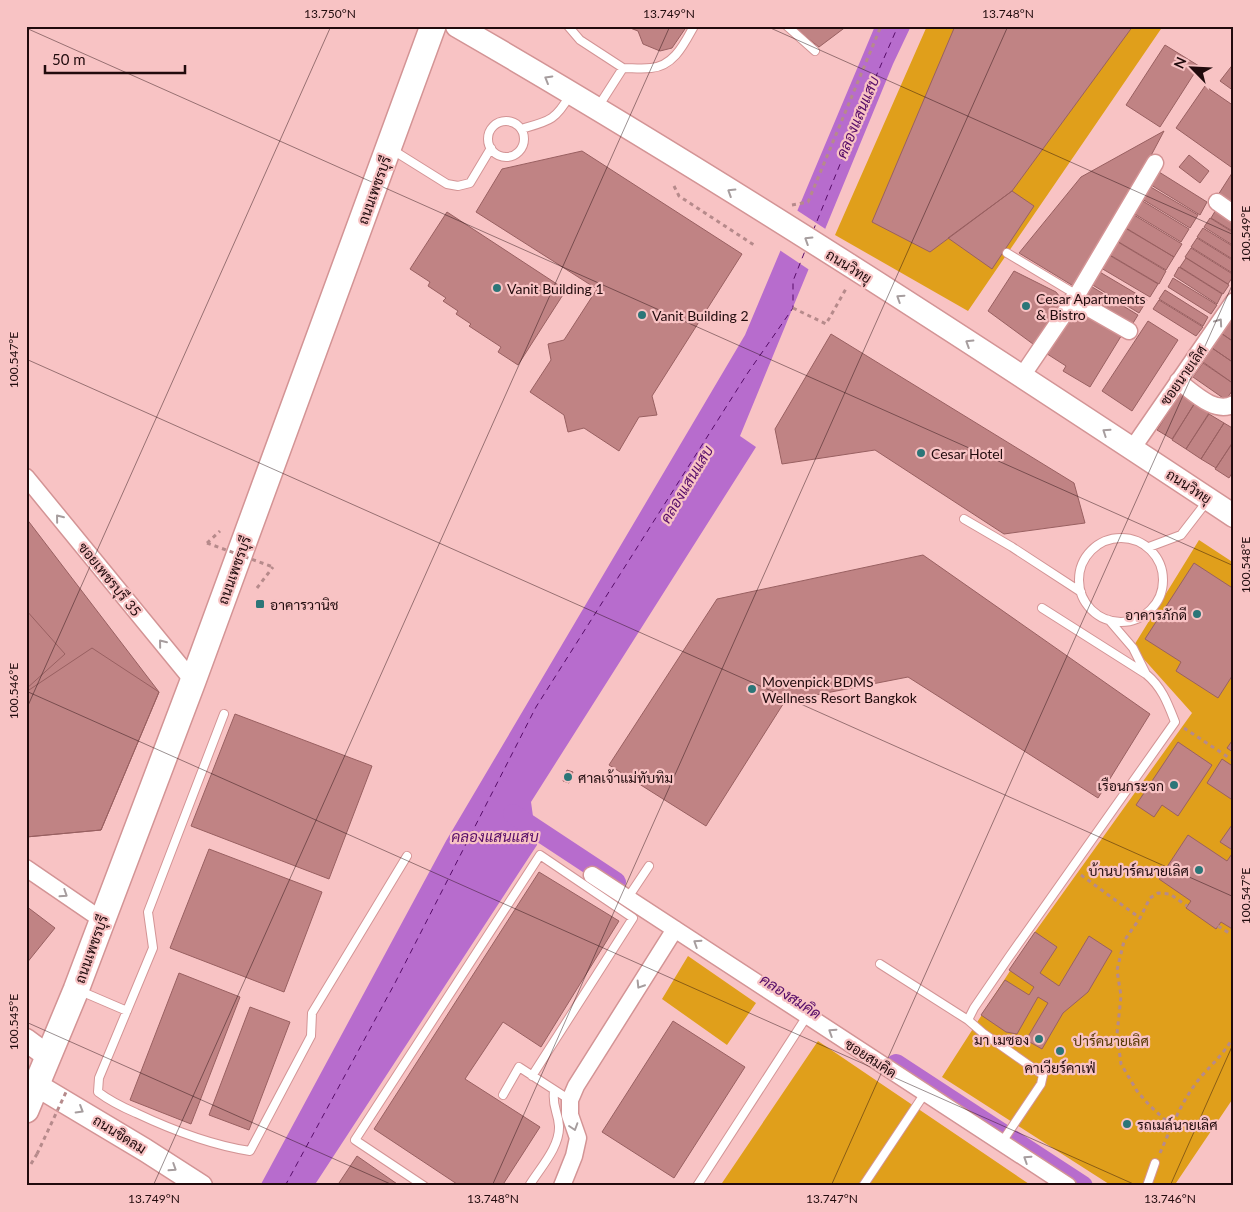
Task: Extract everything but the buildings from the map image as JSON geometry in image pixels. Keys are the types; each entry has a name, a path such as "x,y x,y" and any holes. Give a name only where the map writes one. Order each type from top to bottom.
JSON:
{"main road":[{"name":"ถนนเพชรบุรี","path":"26,1110 38,1086 76,990 193,681 433,26"}],"street":[{"name":"ถนนวิทยุ","path":"457,26 597,109 779,212 850,267 1022,376 1234,516"},
{"path":"1022,376 1075,297 1155,163"},
{"path":"1217,202 1234,214"},
{"path":"1075,297 1128,331"},
{"name":"ซอยนายเลิศ","path":"1132,449 1234,301"},
{"path":"1178,382 1214,406 1224,408 1234,404"},
{"name":"ซอยเพชรบุรี 35","path":"26,477 193,681"},
{"path":"26,868 102,920"},
{"name":"ซอยสมคิด","path":"592,875 1068,1186"},
{"path":"562,1186 574,1156 578,1138 570,1115 570,1100 576,1086 675,929"},
{"path":"26,1040 49,1057"},
{"name":"ถนนชิดลม","path":"38,1086 201,1186"}],"lane":[{"path":"568,26 580,40 623,68 652,68 667,62 680,51 694,26"},
{"path":"787,26 815,51"},
{"path":"597,109 623,68"},
{"path":"521,129 547,122 554,118 562,110 571,93"},
{"path":"510,121 521,129 523,141 522,147 518,152 507,156 495,153 491,148 489,135 491,129 496,124 510,121"},
{"path":"389,148 446,184 458,186 470,183 491,148"},
{"path":"1007,253 1075,297"},
{"path":"1149,547 1181,534 1209,500"},
{"path":"964,519 1012,547 1081,592"},
{"path":"1109,620 1130,621 1143,616 1153,608 1160,596 1163,583 1158,557 1149,547 1136,540 1122,537 1107,539 1094,547 1084,558 1079,572 1081,592 1084,600 1093,612 1109,620 1133,648 1146,674"},
{"path":"968,1020 1004,964 1175,722 1157,683 1146,674 1042,608"},
{"path":"224,714 148,912 153,948 99,1078 98,1092 107,1100 157,1123 207,1142 250,1151 311,1036 312,1013 406,856"},
{"path":"424,1186 355,1140 540,855 633,918 532,1076"},
{"path":"627,899 649,866"},
{"path":"880,964 968,1020 983,1033 1043,1075 1041,1084 1002,1142"},
{"path":"76,990 127,1012"},
{"path":"697,1186 807,1016"},
{"path":"503,1095 519,1067 570,1100"},
{"path":"529,1186 559,1137 559,1124 554,1108 554,1091"},
{"path":"863,1186 925,1093"},
{"path":"1148,1186 1156,1163"}],"path":[{"path":"779,212 808,202 881,26"},
{"path":"674,186 679,196 754,245"},
{"path":"792,308 826,324 850,267"},
{"path":"220,532 207,543 273,567 257,588"},
{"path":"1175,722 1234,761"},
{"path":"1072,869 1140,918"},
{"path":"1172,1126 1137,1091 1121,1064 1118,1034 1121,996 1117,970 1124,941 1140,918 1150,898 1158,893 1170,894 1187,906"},
{"path":"1218,926 1234,936"},
{"path":"1156,1163 1172,1126 1199,1080 1226,1050 1234,1036"},
{"path":"31,1164 67,1090"}],"green space":[{"path":"927,26 1163,26 968,311 835,235"},
{"name":"ปาร์คนายเลิศ","path":"1199,540 1234,563 1234,1097 1174,1186 1112,1186 942,1077 1035,932 1192,713 1133,647"},
{"path":"688,956 756,1003 727,1045 662,999"},
{"path":"818,1041 1032,1186 720,1186"}],"water":[{"name":"คลองแสนแสบ","path":"875,26 911,26 893,64 740,436 756,447 531,802 537,845 314,1186 260,1186 446,841 745,335"}],"pier":[{"path":"795,209 827,230 811,271 778,249"}],"waterway":[{"name":"คลองสมคิด","path":"513,814 616,882"},
{"name":"คลองสมคิด","path":"896,1064 1083,1186"}],"ferry route":[{"path":"813,231 898,26"},
{"path":"285,1186 395,983 536,707 747,374 793,308 793,281 805,251"}],"place":[{"name":"Vanit Building 1","path":"497,288"},
{"name":"Cesar Apartments & Bistro","path":"1026,306"},
{"name":"Vanit Building 2","path":"642,315"},
{"name":"Cesar Hotel","path":"921,453"},
{"name":"อาคารวานิช","path":"260,604"},
{"name":"อาคารภักดี","path":"1197,614"},
{"name":"Movenpick BDMS Wellness Resort Bangkok","path":"752,689"},
{"name":"ศาลเจ้าแม่ทับทิม","path":"568,777"},
{"name":"เรือนกระจก","path":"1174,785"},
{"name":"บ้านปาร์คนายเลิศ","path":"1199,870"},
{"name":"มา เมซอง","path":"1039,1039"},
{"name":"คาเวียร์คาเฟ่","path":"1060,1051"},
{"name":"รถเมล์นายเลิศ","path":"1127,1124"}]}
